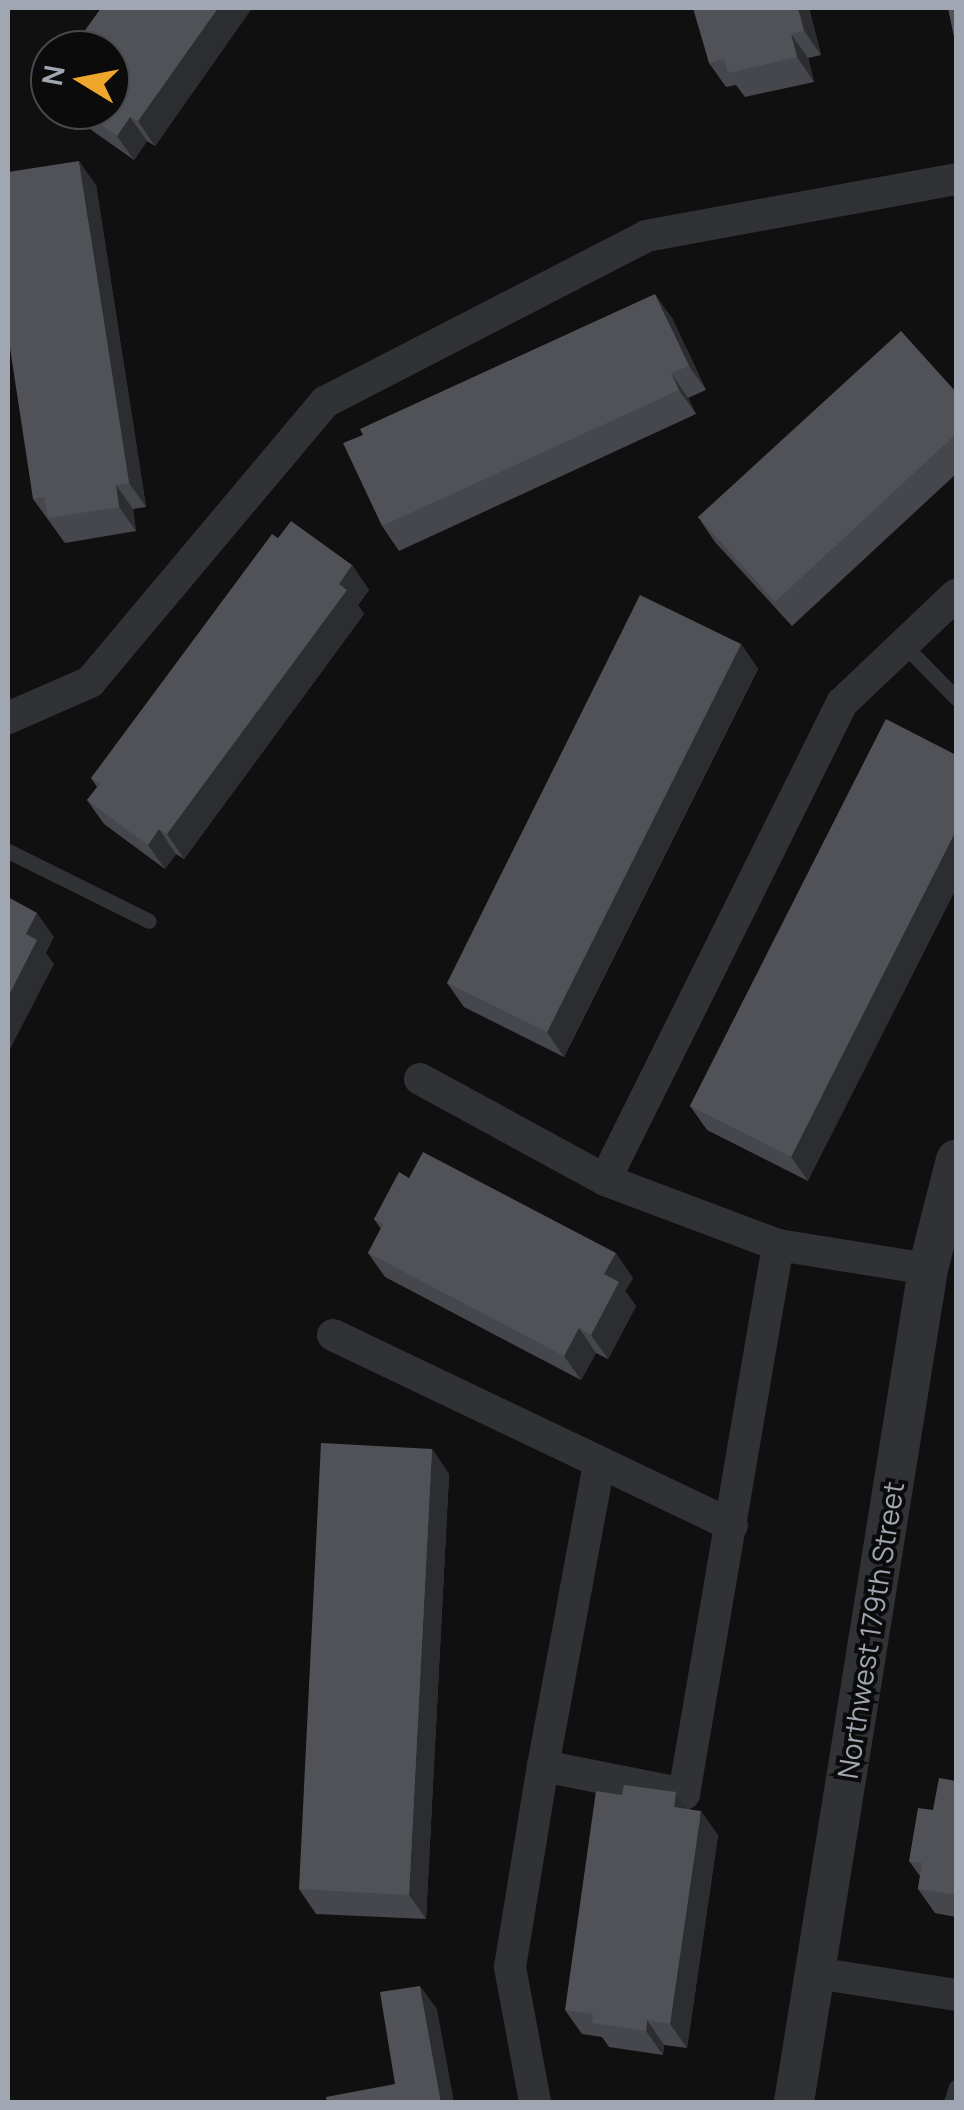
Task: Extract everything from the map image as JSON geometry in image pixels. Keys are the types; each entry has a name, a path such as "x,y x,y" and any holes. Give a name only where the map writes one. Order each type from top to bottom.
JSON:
{"street":[{"path":"8,718 90,682 324,402 646,236 956,179"},
{"path":"606,1180 842,704 956,595"},
{"path":"420,1079 606,1180 778,1246 928,1269"},
{"name":"Northwest 179th Street","path":"794,2102 928,1269 956,1160"},
{"path":"543,1766 684,1794 778,1246"},
{"path":"333,1335 598,1465 732,1525"},
{"path":"534,2102 510,1967 598,1465"},
{"path":"816,1973 956,1995"}],"lane":[{"path":"903,644 956,698"},
{"path":"8,850 149,922"},
{"path":"951,2102 956,2087"}],"building":[{"path":"101,8 218,8 138,121 130,117 130,30 85,30"},
{"path":"693,8 798,8 804,31 791,34 797,57 728,73 724,59 709,63"},
{"path":"948,8 956,8 956,42 955,42"},
{"path":"79,161 129,483 116,485 119,507 48,518 44,497 33,499 8,335 8,172"},
{"path":"655,294 689,366 671,373 679,390 382,526 343,443 363,435 360,429"},
{"path":"901,331 956,392 956,434 775,602 698,517"},
{"path":"291,521 352,565 339,584 347,590 167,834 159,829 148,845 87,800 100,784 91,778 272,534 278,538"},
{"path":"640,595 741,644 547,1032 447,983"},
{"path":"886,719 956,755 956,831 791,1157 690,1106"},
{"path":"8,897 37,913 26,934 37,940 8,997"},
{"path":"423,1152 616,1253 604,1274 619,1282 591,1335 579,1328 564,1356 368,1253 383,1224 374,1219 399,1172 409,1178"},
{"path":"321,1443 432,1449 409,1895 299,1889"},
{"path":"939,1778 956,1781 956,1895 918,1889 922,1863 909,1861 918,1808 933,1810"},
{"path":"624,1785 676,1792 674,1807 701,1811 670,2024 647,2020 646,2031 592,2023 593,2014 565,2010 596,1791 622,1795"},
{"path":"420,1986 441,2102 327,2102 326,2097 395,2084 380,1992"}]}
